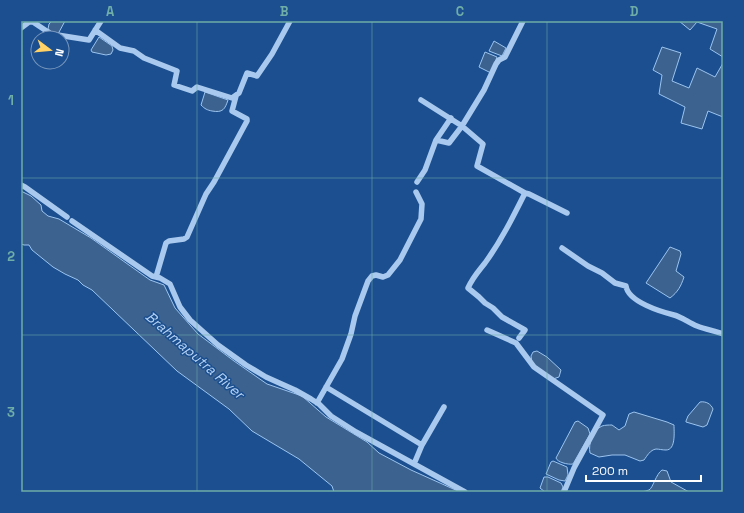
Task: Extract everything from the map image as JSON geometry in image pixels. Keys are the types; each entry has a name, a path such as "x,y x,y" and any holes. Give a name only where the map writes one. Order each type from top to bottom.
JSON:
{"street":[{"path":"21,28 29,22 34,22 51,34 89,40 101,21"},
{"path":"156,277 166,243 187,237 206,194 247,121 245,117 232,111 236,96 239,93 247,73 257,76 272,54 290,21"},
{"path":"436,140 449,143 462,126 484,90 496,64 505,56 523,21"},
{"path":"95,30 120,48 134,51 144,58 177,71 174,85 192,91 197,87 232,98 236,96"},
{"path":"420,100 451,118 483,144 477,166 525,193 566,213"},
{"path":"417,182 425,170 436,140 451,118"},
{"path":"21,185 139,268 152,276 165,280 170,284 180,307 190,320 218,345 266,377 295,390 317,403 331,416 379,445 465,492"},
{"path":"317,403 342,359 368,281 372,276 376,275 383,277 388,275 400,260 421,219 422,204 416,192"},
{"path":"519,338 525,330 502,317 493,308 485,303 480,296 468,288 474,276 485,263 510,224 525,193"},
{"path":"562,248 615,283 626,286 633,298 641,303 675,315 697,326 723,334"},
{"path":"487,330 516,343 534,368 603,415 574,468 564,492"},
{"path":"326,387 422,445"},
{"path":"414,464 422,445 444,407"}],"water":[{"path":"52,21 65,21 60,30 49,30 48,29 49,24"},
{"path":"679,21 723,21 723,57 710,49 717,29 697,22 690,30"},
{"path":"99,37 112,46 113,50 111,54 106,55 92,52 91,50"},
{"path":"494,41 506,48 502,56 489,51"},
{"path":"662,47 681,53 672,81 689,88 697,68 715,77 723,63 723,117 708,111 702,129 681,123 685,107 659,94 662,75 653,70"},
{"path":"485,52 497,57 491,73 479,67"},
{"path":"205,92 228,100 225,108 221,111 216,111 209,110 201,105"},
{"name":"Brahmaputra River","path":"21,191 31,196 41,205 42,211 48,216 59,219 91,238 150,280 164,285 175,308 198,334 267,384 302,396 326,417 367,442 379,453 411,470 460,492 334,492 332,486 299,459 252,431 229,409 177,371 92,290 78,280 53,267 32,250 29,245 21,244"},
{"path":"670,247 680,251 681,254 676,271 684,277 679,289 670,298 646,283"},
{"path":"537,351 547,357 561,370 559,377 553,379 532,363 531,356 533,352"},
{"path":"700,402 708,403 713,409 707,425 703,427 686,422 688,416"},
{"path":"634,412 674,425 674,440 669,449 656,449 649,453 644,460 640,461 625,455 599,457 590,453 592,438 599,428 612,425 619,430 625,426 629,414"},
{"path":"578,421 588,428 590,434 573,464 560,462 556,458 575,422"},
{"path":"553,461 567,467 568,475 565,481 546,474 551,462"},
{"path":"662,470 667,471 671,482 689,492 642,492 650,489"},
{"path":"544,477 548,477 561,483 563,487 561,492 545,492 540,488"}]}
